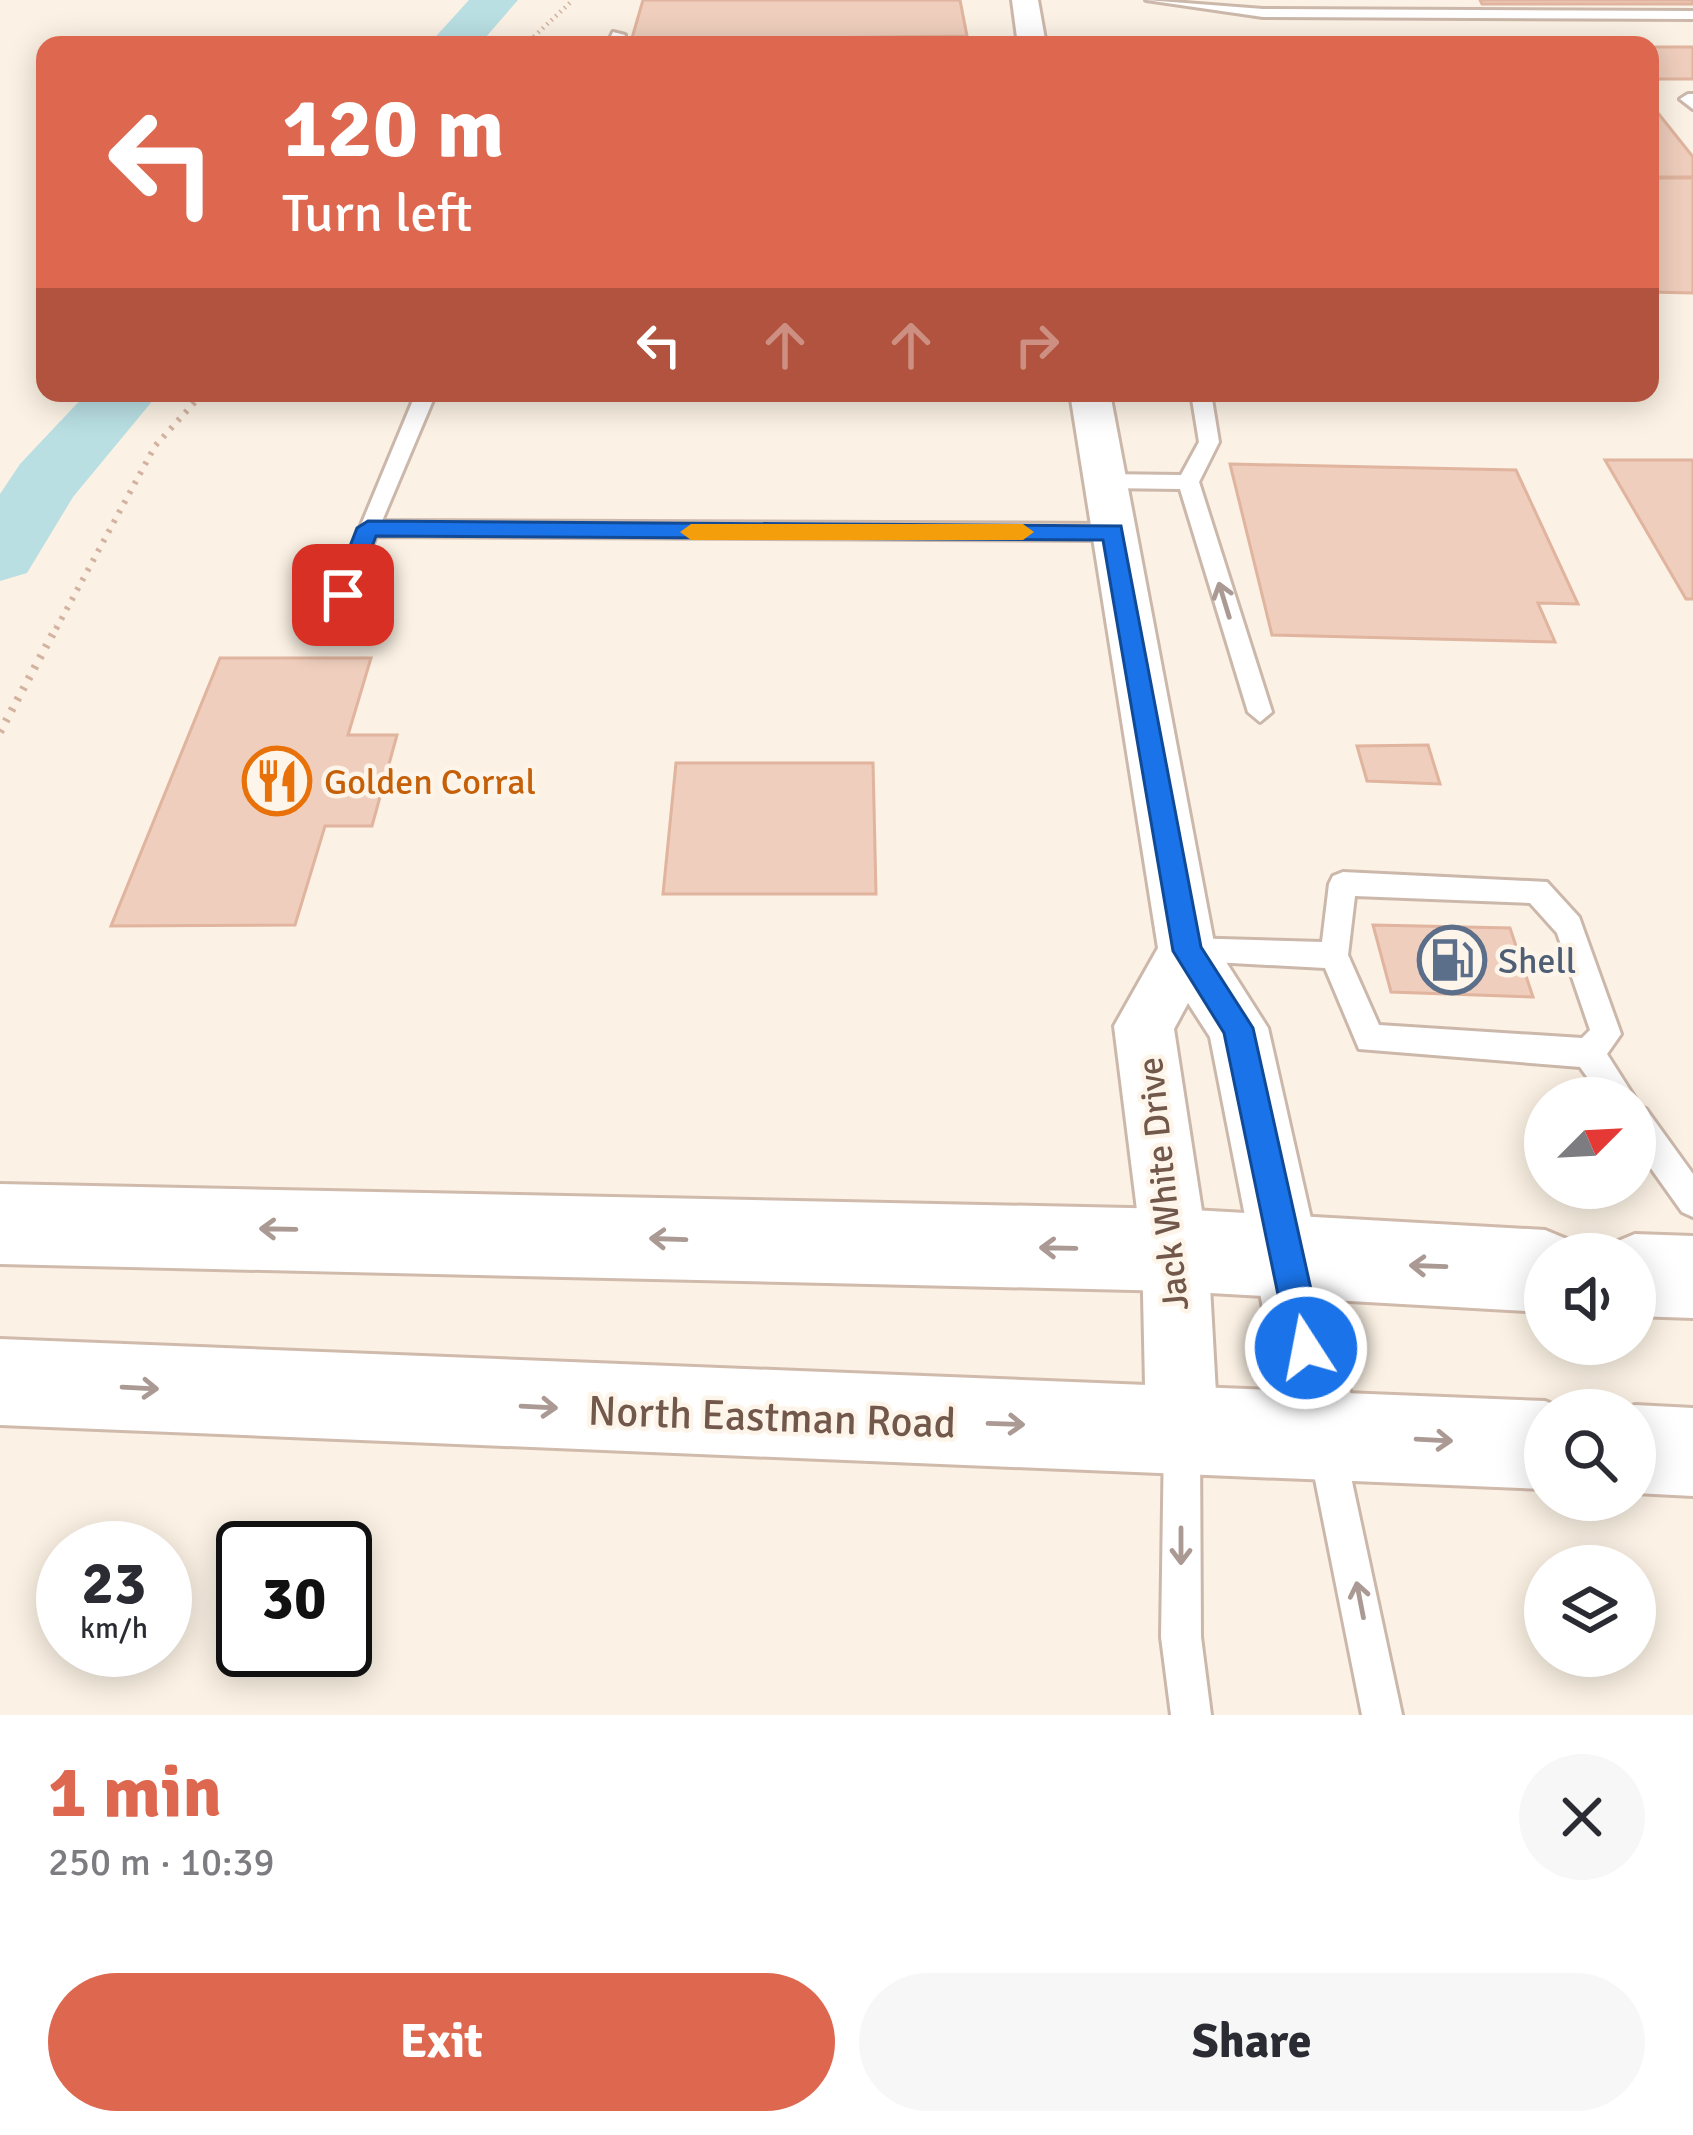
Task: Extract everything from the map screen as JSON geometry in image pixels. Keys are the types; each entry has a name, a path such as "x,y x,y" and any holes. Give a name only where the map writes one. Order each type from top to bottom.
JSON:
{"main road":[{"path":"0,1224 1174,1250 1524,1270"},
{"path":"1656,1275 1693,1277"},
{"name":"North Eastman Road","path":"0,1382 679,1415 1524,1444"},
{"path":"1656,1450 1693,1452"}],"street":[{"path":"1024,0 1030,36"},
{"path":"1091,402 1187,951 1238,1028 1324,1436"},
{"name":"Jack White Drive","path":"1182,1429 1174,1250 1144,1026 1187,951"}],"lane":[{"path":"1153,0 1419,14 1693,16"},
{"path":"1408,0 1419,14"},
{"path":"343,595 422,402"},
{"path":"1202,402 1209,442 1189,482 1260,712"},
{"path":"1104,481 1189,482"},
{"path":"368,528 1113,532"},
{"path":"1343,884 1537,891 1569,926 1606,1034 1588,1053 1370,1039 1334,955 1343,884"},
{"path":"1187,951 1334,955"},
{"path":"1588,1053 1605,1077"},
{"path":"1656,1150 1693,1202"},
{"path":"1182,1429 1181,1637 1191,1715"},
{"path":"1324,1436 1382,1715"}],"path":[{"path":"535,36 574,0"},
{"path":"0,732 155,446 195,402"}],"building":[{"path":"643,0 960,0 967,36 633,36"},
{"path":"1480,0 1693,0 1693,4 1482,4"},
{"path":"1659,47 1693,47 1693,79 1659,79"},
{"path":"1659,114 1693,157 1693,177 1659,177"},
{"path":"1659,178 1693,178 1693,293 1659,292"},
{"path":"1605,460 1693,460 1693,599 1686,599"},
{"path":"1230,464 1516,470 1578,604 1538,603 1555,642 1272,635"},
{"name":"Golden Corral","path":"220,658 371,658 348,735 397,735 372,826 325,826 295,925 111,926"},
{"path":"1428,745 1440,784 1367,781 1357,746"},
{"path":"676,763 873,763 876,894 663,894"},
{"name":"Shell","path":"1373,925 1510,928 1533,997 1391,992"}],"waterway":[{"path":"461,36 495,0"},
{"path":"0,554 46,481 117,402"}],"slow traffic":[{"path":"691,532 1023,532"}],"place":[{"name":"Golden Corral","path":"277,781"},
{"name":"Shell","path":"1452,960"}],"route":[{"path":"343,595 368,528 1113,532 1187,951 1238,1028 1306,1348"}]}
